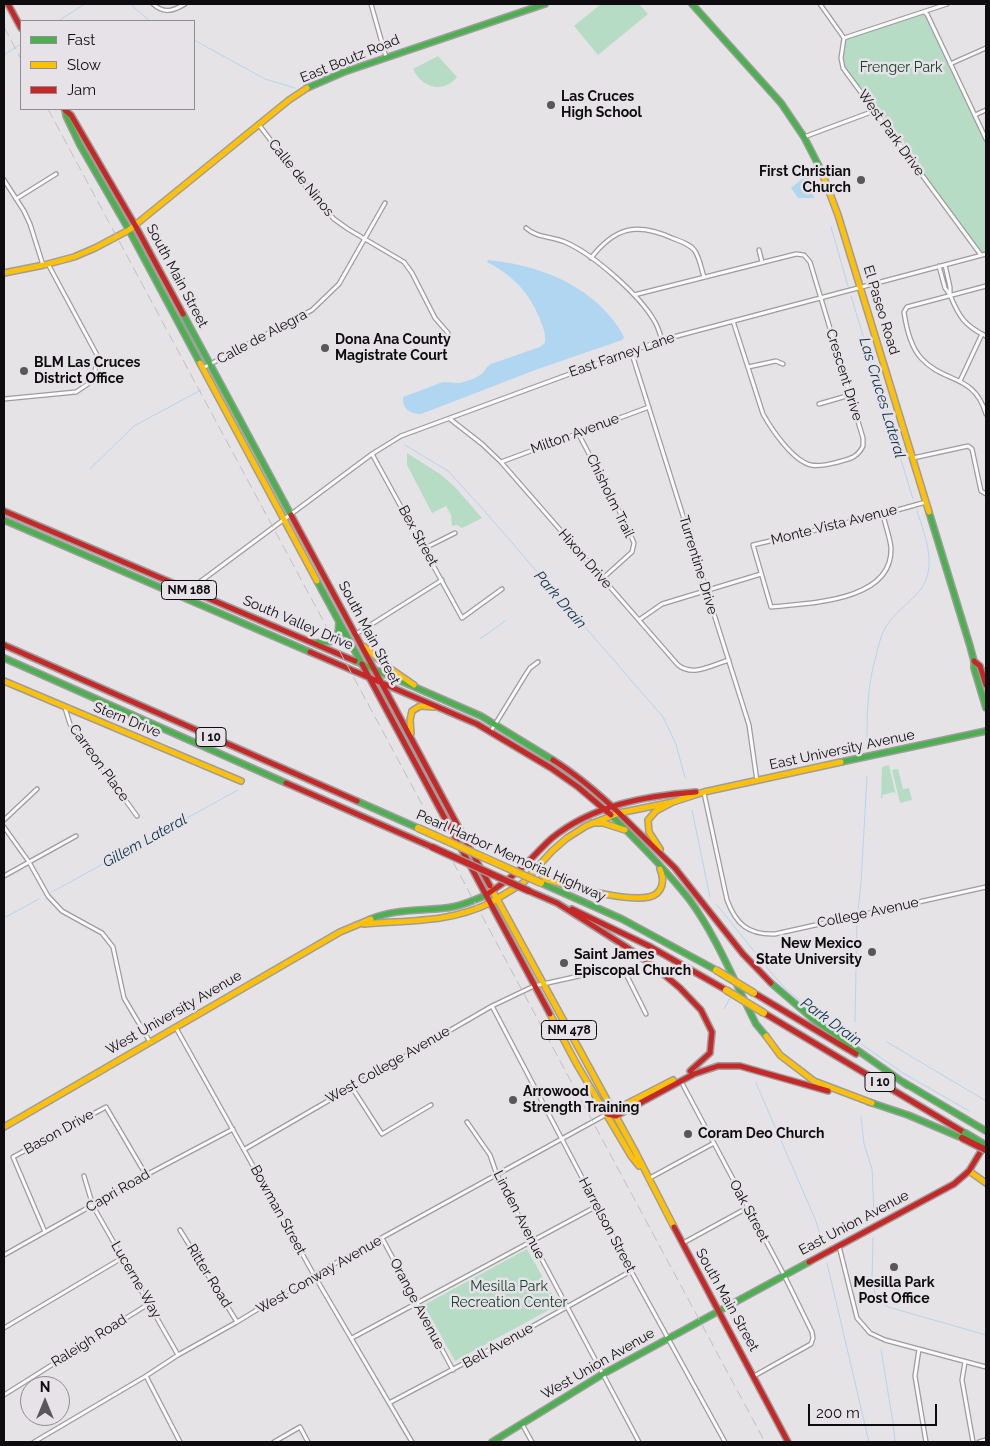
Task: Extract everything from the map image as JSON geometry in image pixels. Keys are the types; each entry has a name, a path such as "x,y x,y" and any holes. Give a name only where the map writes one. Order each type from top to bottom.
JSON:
{"main road":[{"path":"8,4 20,26"},
{"name":"East Boutz Road","path":"4,273 46,265 84,253 129,230 290,100 309,87 386,57 545,4"},
{"name":"El Paseo Road","path":"692,4 772,92 804,137 831,194 913,458 974,661 974,668 986,708"},
{"name":"South Main Street","path":"65,110 71,115 135,225 499,899 612,1114 631,1156 648,1179 788,1442"},
{"name":"South Main Street","path":"65,110 80,146 129,230 534,986 576,1063 612,1114"},
{"name":"South Valley Drive","path":"4,511 418,688 495,724 571,771 612,806 675,868"},
{"name":"South Valley Drive","path":"4,520 442,708 491,731 566,778 611,815 648,854"},
{"path":"314,643 334,641 338,635 340,622"},
{"path":"360,642 385,665 418,688"},
{"name":"Pearl Harbor Memorial Highway","path":"4,645 418,828 542,880 716,970 986,1131"},
{"name":"Pearl Harbor Memorial Highway","path":"4,658 592,918 649,946 764,1012 964,1135 986,1144"},
{"name":"El Paseo Road","path":"974,661 980,666 986,685"},
{"name":"Stern Drive","path":"4,681 241,781"},
{"path":"411,736 409,717 414,709 421,706 442,708"},
{"name":"East University Avenue","path":"499,899 523,883 552,851 567,838 592,823 611,815 673,802 704,792 986,731"},
{"name":"East University Avenue","path":"494,890 511,878 565,828 586,815 612,806 669,794 704,792"},
{"path":"673,802 653,812 648,820 648,828 653,839 743,954 784,995 813,1019 907,1084"},
{"path":"592,823 603,823 627,832"},
{"path":"542,880 613,894 649,897 660,890 664,880 663,874 648,854"},
{"path":"648,854 681,889 698,913 713,938 756,1024 780,1055 814,1081 964,1135 986,1150"},
{"name":"West University Avenue","path":"4,1126 340,932 380,915 400,911 447,908 474,901 494,890"},
{"name":"West University Avenue","path":"359,925 442,920 466,914 499,899"},
{"path":"557,903 653,965 692,999 704,1014 712,1031 712,1048 708,1058 701,1065 612,1114"},
{"path":"612,1114 707,1068 724,1065 740,1066 872,1103"},
{"name":"East Union Avenue","path":"719,1310 954,1184 969,1172 986,1144"},
{"path":"969,1172 986,1183"},
{"name":"West Union Avenue","path":"492,1442 603,1374 719,1310"}],"street":[{"path":"153,4 167,11 174,10 185,4"},
{"path":"371,4 386,57"},
{"path":"820,4 844,38 947,4"},
{"path":"924,12 927,14 986,139"},
{"name":"West Park Drive","path":"844,38 841,58 843,68 981,256"},
{"path":"950,64 986,48"},
{"path":"975,115 986,110"},
{"path":"804,137 874,111"},
{"name":"Calle de Ninos","path":"259,125 323,208 348,229 404,262 412,272 435,318 448,333"},
{"path":"16,199 56,174"},
{"path":"4,180 30,224 46,265 97,355 95,372 88,384 76,392 4,399"},
{"name":"Calle de Alegra","path":"202,368 312,310 339,284 385,203"},
{"path":"526,228 532,234 565,242 618,278 655,321 662,340"},
{"path":"591,258 601,245 614,236 628,230 643,228 655,230 686,244 694,250 699,258 704,277"},
{"path":"758,250 762,262"},
{"name":"Crescent Drive","path":"634,295 762,262 796,254 804,255 810,262 850,395 864,446 861,452 848,460 817,466 808,465 795,456 770,427 763,414 733,321"},
{"name":"East Farney Lane","path":"180,596 372,454 400,436 662,340 986,254"},
{"path":"945,265 950,295"},
{"path":"940,266 945,288 963,321 986,336"},
{"path":"986,286 904,309 912,342 920,357 935,370 960,381 977,394 982,401 986,414"},
{"path":"960,381 982,334"},
{"name":"Turrentine Drive","path":"631,351 748,725 757,781"},
{"path":"748,368 776,361 783,364"},
{"path":"819,404 850,395"},
{"name":"Milton Avenue","path":"500,462 649,407"},
{"name":"Hixon Drive","path":"449,418 482,444 500,462 682,668 694,671 728,660"},
{"name":"Chisholm Trail","path":"578,432 634,543 632,552 602,579"},
{"path":"913,458 968,446 972,449 981,491 986,494"},
{"name":"Bex Street","path":"372,454 462,618 502,589"},
{"name":"Monte Vista Avenue","path":"761,574 752,545 926,502"},
{"path":"639,620 662,604 761,574 771,607 837,599 864,589 879,577 888,562 891,548 882,514"},
{"path":"425,548 455,533"},
{"path":"356,634 442,580"},
{"path":"491,731 530,668 538,662"},
{"name":"Carreon Place","path":"65,708 70,724 137,816"},
{"path":"4,820 37,789"},
{"name":"College Avenue","path":"704,792 727,900 732,913 739,923 750,930 763,934 775,934 986,888"},
{"path":"4,826 29,862 48,896 62,911 102,933 113,947 124,998 150,1042"},
{"path":"4,876 76,836"},
{"name":"West College Avenue","path":"245,1149 492,1006 534,986 615,968 621,969 625,972 646,1014"},
{"name":"Harrelson Street","path":"492,1006 631,1271 725,1442"},
{"name":"Bowman Street","path":"176,1028 314,1275 412,1442"},
{"name":"Oak Street","path":"683,1085 784,1275 809,1325 813,1338 811,1344 804,1349 754,1376"},
{"path":"352,1086 382,1134 431,1105"},
{"name":"Bason Drive","path":"45,1232 13,1157 106,1107 146,1175"},
{"name":"West Conway Avenue","path":"34,1442 314,1275 562,1139 612,1114"},
{"name":"Linden Avenue","path":"467,1122 490,1155 497,1175 637,1442"},
{"name":"Capri Road","path":"4,1255 232,1129"},
{"path":"648,1179 714,1143"},
{"name":"Lucerne Way","path":"84,1176 93,1206 178,1355"},
{"path":"352,1338 598,1206"},
{"path":"682,1243 747,1208"},
{"name":"Ritter Road","path":"180,1230 237,1322"},
{"name":"Orange Avenue","path":"382,1238 453,1370"},
{"path":"839,1245 857,1318 870,1333 877,1337 986,1367"},
{"path":"4,1328 122,1258"},
{"name":"Bell Avenue","path":"389,1403 453,1370 631,1271"},
{"name":"Raleigh Road","path":"4,1395 150,1304"},
{"path":"919,1349 914,1376 926,1442"},
{"path":"965,1362 962,1380 973,1442"},
{"path":"146,1376 180,1442"},
{"path":"522,1424 532,1442"},
{"path":"274,1442 300,1427 308,1442"},
{"path":"978,1442 986,1440"}],"green space":[{"path":"601,4 639,4 648,14 598,55 574,26"},
{"name":"Frenger Park","path":"924,12 986,138 986,254 981,255 843,68 841,62 844,38"},
{"path":"438,56 457,77 445,86 433,87 422,81 413,69"},
{"path":"407,453 440,474 455,487 482,518 462,528 457,525 452,526 451,515 446,506 432,513 407,465"},
{"path":"889,765 896,795 894,792 882,795 883,798 881,798 882,767"},
{"path":"898,769 903,789 909,788 912,800 900,803 892,770"},
{"name":"Mesilla Park Recreation Center","path":"527,1249 558,1305 455,1361 424,1305"}],"water":[{"path":"807,175 814,198 798,198 791,188"},
{"path":"488,260 528,267 566,282 584,292 613,320 624,337 622,340 538,369 421,414 410,412 405,408 403,397 443,382 460,383 473,379 482,374 491,364 540,347 545,343 543,327 535,308 525,292 512,279 487,262"}],"waterway":[{"path":"60,20 85,4"},
{"name":"Las Cruces Lateral","path":"130,4 149,20"},
{"name":"Las Cruces Lateral","path":"195,41 265,79 295,88"},
{"path":"4,55 20,45"},
{"name":"Las Cruces Lateral","path":"831,227 848,286"},
{"name":"Las Cruces Lateral","path":"851,296 913,499"},
{"name":"Park Drain","path":"90,469 134,426 201,390"},
{"name":"Park Drain","path":"405,445 448,471 663,717 676,744 685,778"},
{"name":"Las Cruces Lateral","path":"867,747 869,690 881,636 890,621 923,587 927,577 929,555 917,511"},
{"path":"480,639 505,621"},
{"name":"Las Cruces Lateral","path":"858,911 867,776"},
{"name":"Gillem Lateral","path":"52,892 238,790"},
{"name":"Park Drain","path":"692,810 710,897"},
{"name":"Gillem Lateral","path":"4,918 39,899"},
{"name":"Park Drain","path":"717,905 770,971 785,988 805,1005 903,1073 969,1111"},
{"name":"Las Cruces Lateral","path":"855,1022 857,918"},
{"path":"724,1009 730,998"},
{"path":"887,1042 986,1101"},
{"name":"Park Drain","path":"756,1083 816,1221 822,1242"},
{"name":"Las Cruces Lateral","path":"861,1117 864,1144 872,1169 874,1213"},
{"name":"Las Cruces Lateral","path":"873,1238 872,1280 876,1298 888,1307 986,1335"},
{"name":"Park Drain","path":"827,1263 869,1442"},
{"path":"881,1349 895,1442"}],"railway":[{"path":"4,27 20,57"},
{"path":"49,110 765,1442"}],"traffic: fast":[{"path":"307,88 344,72 545,4"},
{"path":"692,4 781,103 804,137 821,170"},
{"path":"65,110 66,116 80,145 129,230 200,363"},
{"path":"183,314 291,515"},
{"path":"929,512 970,646 974,668 986,708"},
{"path":"4,520 310,652"},
{"path":"317,581 362,664"},
{"path":"315,643 334,641 338,635 339,623"},
{"path":"4,658 286,783"},
{"path":"355,661 481,716 553,760"},
{"path":"841,762 986,731"},
{"path":"357,801 418,828"},
{"path":"611,815 661,866 689,899 717,944 756,1024 766,1036"},
{"path":"541,883 622,919 716,970"},
{"path":"371,919 398,912 455,906 486,895"},
{"path":"771,983 813,1019 907,1085"},
{"path":"903,1082 986,1131"},
{"path":"869,1102 908,1115 962,1138"},
{"path":"965,1133 985,1145"},
{"path":"492,1442 603,1374 809,1262"}],"traffic: slow":[{"path":"4,273 74,257 129,230 289,100 307,88"},
{"path":"821,170 838,215 929,512"},
{"path":"200,363 317,581"},
{"path":"365,647 385,665 414,685"},
{"path":"4,681 241,781"},
{"path":"411,733 410,720 412,711 420,706 434,707"},
{"path":"490,903 523,883 552,851 567,838 586,826 619,813 841,762"},
{"path":"660,849 649,832 648,820 656,811 673,802"},
{"path":"592,823 603,823 625,830"},
{"path":"418,828 541,883"},
{"path":"542,878 596,892 639,898 649,897 660,890 662,886 660,869"},
{"path":"490,886 636,1153 674,1227"},
{"path":"364,924 444,917 490,903"},
{"path":"4,1127 340,932 371,919"},
{"path":"716,970 754,993"},
{"path":"726,990 764,1013"},
{"path":"550,1014 576,1063 631,1156 639,1166"},
{"path":"766,1036 780,1055 814,1081 872,1103"},
{"path":"607,1114 673,1080"},
{"path":"969,1171 986,1183"}],"traffic: jam":[{"path":"8,4 20,26"},
{"path":"65,110 71,115 135,225 183,314"},
{"path":"4,511 355,661"},
{"path":"291,515 374,669"},
{"path":"4,645 357,801"},
{"path":"310,652 477,724 551,768 578,787 611,815"},
{"path":"974,661 980,666 986,685"},
{"path":"362,664 550,1014"},
{"path":"374,669 490,886"},
{"path":"553,760 587,785 619,813"},
{"path":"286,783 432,847"},
{"path":"486,895 518,871 552,838 585,817 620,804 658,796 696,792"},
{"path":"619,813 675,868 743,954 771,983"},
{"path":"432,847 529,891"},
{"path":"529,891 557,903 628,948 680,988 701,1010 712,1032 710,1053 690,1071"},
{"path":"572,909 649,946 726,990"},
{"path":"754,993 856,1054"},
{"path":"764,1013 965,1133"},
{"path":"607,1114 616,1116 694,1074 718,1066 740,1066 828,1091"},
{"path":"962,1138 986,1150"},
{"path":"809,1262 954,1184 969,1171 984,1146"},
{"path":"674,1227 788,1442"}],"place":[{"name":"Las Cruces High School","path":"551,105"},
{"name":"First Christian Church","path":"861,180"},
{"name":"Dona Ana County Magistrate Court","path":"325,348"},
{"name":"BLM Las Cruces District Office","path":"24,371"},
{"name":"New Mexico State University","path":"872,952"},
{"name":"Saint James Episcopal Church","path":"564,963"},
{"name":"Arrowood Strength Training","path":"513,1100"},
{"name":"Coram Deo Church","path":"688,1134"},
{"name":"Mesilla Park Post Office","path":"894,1267"}]}
